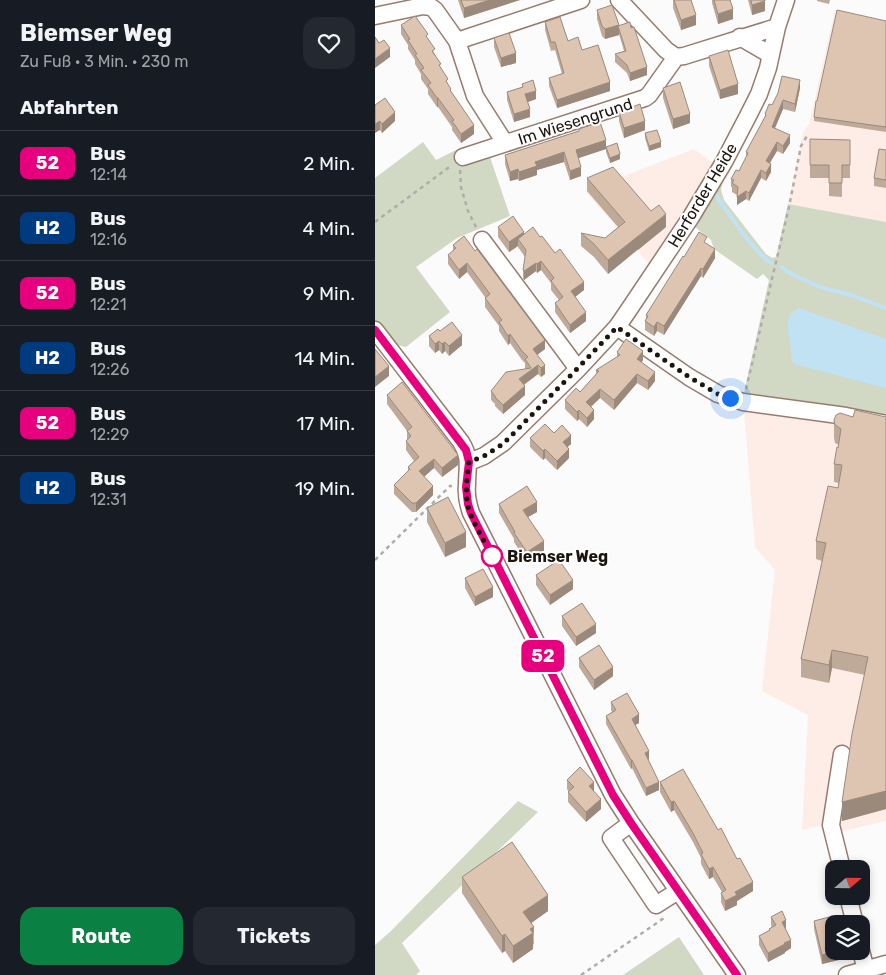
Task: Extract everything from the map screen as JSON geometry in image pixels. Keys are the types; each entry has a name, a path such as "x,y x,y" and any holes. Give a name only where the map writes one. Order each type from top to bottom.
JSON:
{"street":[{"path":"457,41 581,0"},
{"path":"619,0 666,50 676,57 777,27"},
{"name":"Herforder Heide","path":"469,462 484,456 503,444 617,327 691,216 724,162 759,94 786,0"},
{"name":"Im Wiesengrund","path":"375,16 423,6 431,7 435,10 457,41 475,96 505,143"},
{"path":"741,37 771,55"},
{"name":"Im Wiesengrund","path":"461,159 645,98 676,57"},
{"path":"482,240 578,368"},
{"path":"617,327 689,377 718,394 743,402 846,416 886,424"},
{"path":"375,330 466,450 469,462 466,487 471,513 613,795 737,975"},
{"path":"840,860 831,825 842,754"},
{"path":"631,823 611,838 651,897 657,905 682,897"},
{"path":"863,960 866,970"},
{"path":"847,975 886,964"}],"path":[{"path":"743,402 787,216 801,146 807,136"},
{"path":"375,222 461,159"},
{"path":"461,159 461,187 468,211 482,240"},
{"path":"375,560 450,486 466,487"},
{"path":"581,975 682,897"}],"shaded area":[{"path":"835,10 886,21 886,222 788,204 803,132 809,124"},
{"path":"694,149 713,163 649,264 585,191"},
{"path":"744,411 844,421 886,429 886,821 839,832 824,825 802,830 808,715 762,691 775,570 755,547"}],"green space":[{"path":"423,142 436,160 456,150 466,165 490,157 510,216 457,238 416,267 450,312 406,347 392,344 375,321 375,178"},
{"path":"723,180 721,190 724,200 766,254 772,258 776,257 788,204 886,222 886,419 744,393 769,280 763,274 757,279 714,249 711,240 695,227"},
{"path":"518,801 538,812 402,943 420,971 416,975 375,975 375,945"},
{"path":"679,937 704,975 623,975"}],"water":[{"path":"799,308 886,339 886,388 794,364 788,332 788,321 793,311"}],"building":[{"path":"461,0 490,0 464,8"},
{"path":"674,0 691,0 696,15 681,20"},
{"path":"714,0 730,0 733,9 718,14"},
{"path":"751,0 765,0 765,1 752,5"},
{"path":"612,5 619,25 605,29 602,26 597,10"},
{"path":"837,10 886,21 886,127 814,117"},
{"path":"415,16 428,34 426,36 435,49 432,51 448,79 446,81 450,90 474,125 461,134 452,121 454,120 428,85 431,83 421,70 424,68 415,55 417,54 408,40 410,39 401,25"},
{"path":"560,17 568,41 578,37 582,50 598,45 610,82 557,100 549,78 564,73 555,42 551,42 545,22"},
{"path":"630,22 631,28 634,27 647,67 630,73 627,65 615,54 626,51 618,26"},
{"path":"509,33 516,53 501,58 494,38"},
{"path":"375,37 379,43 384,40 390,48 375,59"},
{"path":"728,50 738,84 720,90 709,56"},
{"path":"782,76 800,80 795,104 783,100 772,127 790,135 783,146 777,142 766,161 771,164 766,173 761,170 749,193 746,191 737,197 738,187 732,183 734,180 731,179 736,170 739,171 748,153 746,152 766,115 769,104 772,105 778,93"},
{"path":"533,80 536,91 525,94 530,109 514,114 507,92 523,87 522,84"},
{"path":"680,82 690,114 673,119 663,88"},
{"path":"385,98 395,112 382,124 380,121 375,124 375,105"},
{"path":"640,104 645,121 624,128 619,112"},
{"path":"600,122 606,140 576,150 581,167 570,171 564,152 535,162 537,166 519,172 518,169 510,172 505,155 579,131 579,129"},
{"path":"657,130 661,142 649,146 645,133"},
{"path":"810,139 850,140 850,165 842,165 842,183 829,183 829,165 810,165"},
{"path":"617,143 620,154 610,158 606,147"},
{"path":"879,149 886,150 886,180 874,178"},
{"path":"613,167 651,211 659,205 666,214 608,260 581,233 605,238 625,222 587,178"},
{"path":"513,216 524,232 509,242 498,227"},
{"path":"533,227 555,253 560,249 584,282 571,291 586,312 570,325 555,303 563,297 551,281 554,278 541,261 523,270 526,250 518,239"},
{"path":"699,232 707,237 704,242 715,249 664,326 657,322 654,327 645,321 648,316 646,315"},
{"path":"464,236 475,251 477,249 545,340 533,349 545,365 541,368 538,365 519,379 525,386 503,405 491,391 506,372 531,368 525,359 528,357 510,334 508,336 499,322 502,320 485,298 490,294 467,263 459,270 448,255 456,248 453,245"},
{"path":"452,322 462,335 449,346 445,342 442,344 439,341 435,344 429,336"},
{"path":"626,339 643,351 637,359 655,372 648,381 637,374 614,400 600,389 586,402 594,410 587,418 579,410 577,412 565,400 576,388 580,392 599,371 596,370 620,355 617,352"},
{"path":"375,349 389,366 375,377"},
{"path":"402,382 458,455 442,468 434,459 419,471 433,486 416,503 412,503 394,485 410,469 408,467 419,457 406,441 411,436 407,431 412,427 387,395"},
{"path":"855,410 886,417 886,791 842,802 852,734 868,657 832,650 829,665 801,659 826,543 816,541 828,486 838,488 842,465 834,464 841,429 835,425 834,420 836,415 840,413 853,417"},
{"path":"545,424 554,433 562,425 571,435 563,442 569,449 557,461 530,438"},
{"path":"527,486 537,502 523,510 544,541 527,552 514,533 499,504"},
{"path":"448,497 466,532 445,543 427,508"},
{"path":"559,560 573,580 550,595 536,575"},
{"path":"483,569 493,587 475,597 465,578"},
{"path":"582,603 596,624 576,637 562,616"},
{"path":"599,645 613,667 594,680 579,658"},
{"path":"627,693 639,714 632,719 649,751 645,753 659,782 646,788 606,716 616,710 611,702"},
{"path":"580,767 594,782 589,786 601,799 586,812 568,792 574,787 567,780"},
{"path":"683,769 718,830 721,828 737,859 740,858 753,882 735,892 737,895 725,901 721,893 726,890 713,867 709,869 693,833 674,801 671,802 660,782"},
{"path":"512,842 548,895 523,912 534,927 530,929 533,933 513,946 505,934 502,936 462,877"},
{"path":"782,911 786,920 782,922 791,940 768,953 759,936 776,925 771,917"},
{"path":"825,918 825,954 822,955 814,921"}],"waterway":[{"path":"715,194 755,249 771,263"},
{"path":"782,267 786,271 820,287 886,308"}],"bus line":[{"name":"52","path":"375,330 466,450 469,462 466,487 471,513 613,795 737,975"}],"place":[{"name":"Biemser Weg","path":"492,556"}],"route":[{"path":"492,556 468,504 466,487 469,462 484,456 503,444 617,327 689,377 718,394 730,398"}]}
